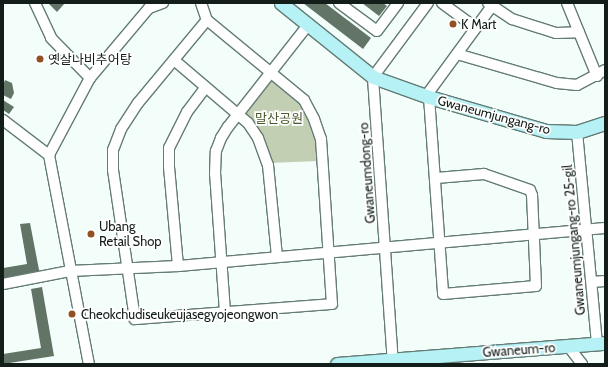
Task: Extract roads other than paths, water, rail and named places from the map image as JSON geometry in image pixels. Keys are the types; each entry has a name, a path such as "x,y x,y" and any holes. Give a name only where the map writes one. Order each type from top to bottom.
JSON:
{"main road":[{"name":"Gwaneumjungang-ro","path":"281,3 373,77 427,97 546,131 577,132 605,122"},
{"name":"Gwaneum-ro","path":"337,364 393,361 601,344"}],"street":[{"path":"35,3 51,38 90,78"},
{"path":"89,364 49,155 90,78 150,8 164,3"},
{"path":"201,3 207,20 272,72 304,100 314,119 321,139 327,252 332,304 135,319 113,170 113,150 121,129 138,103 207,20"},
{"path":"339,3 377,31 398,3"},
{"path":"373,77 428,3"},
{"path":"442,3 476,28"},
{"path":"457,54 557,83 578,85 601,73 579,32 567,3"},
{"path":"427,97 476,28 491,4 512,19 556,33 579,32"},
{"path":"225,312 215,174 216,151 221,138 308,25"},
{"path":"174,60 248,123 258,138 268,165 277,256"},
{"name":"Gwaneumdong-ro","path":"373,77 393,361"},
{"path":"178,266 169,167 169,148 187,112 206,87"},
{"name":"Gwaneumjungang-ro","path":"427,97 436,178 443,294 536,286 534,235"},
{"path":"3,120 49,155"},
{"name":"Gwaneumjungang-ro 25-gil","path":"577,132 586,230 601,344"},
{"path":"436,178 484,174 530,190 532,195 534,235"},
{"path":"3,284 70,271 178,266 385,246 440,243 605,228"},
{"path":"592,282 605,281"},
{"path":"568,346 582,364"}],"place":[{"name":"K Mart","path":"453,24"},
{"name":"옛살나비추어탕","path":"40,59"},
{"name":"Ubang Retail Shop","path":"91,234"},
{"name":"Cheokchudiseukeujasegyojeongwon","path":"72,314"}],"park label":[{"name":"말산공원","path":"279,118"}]}
